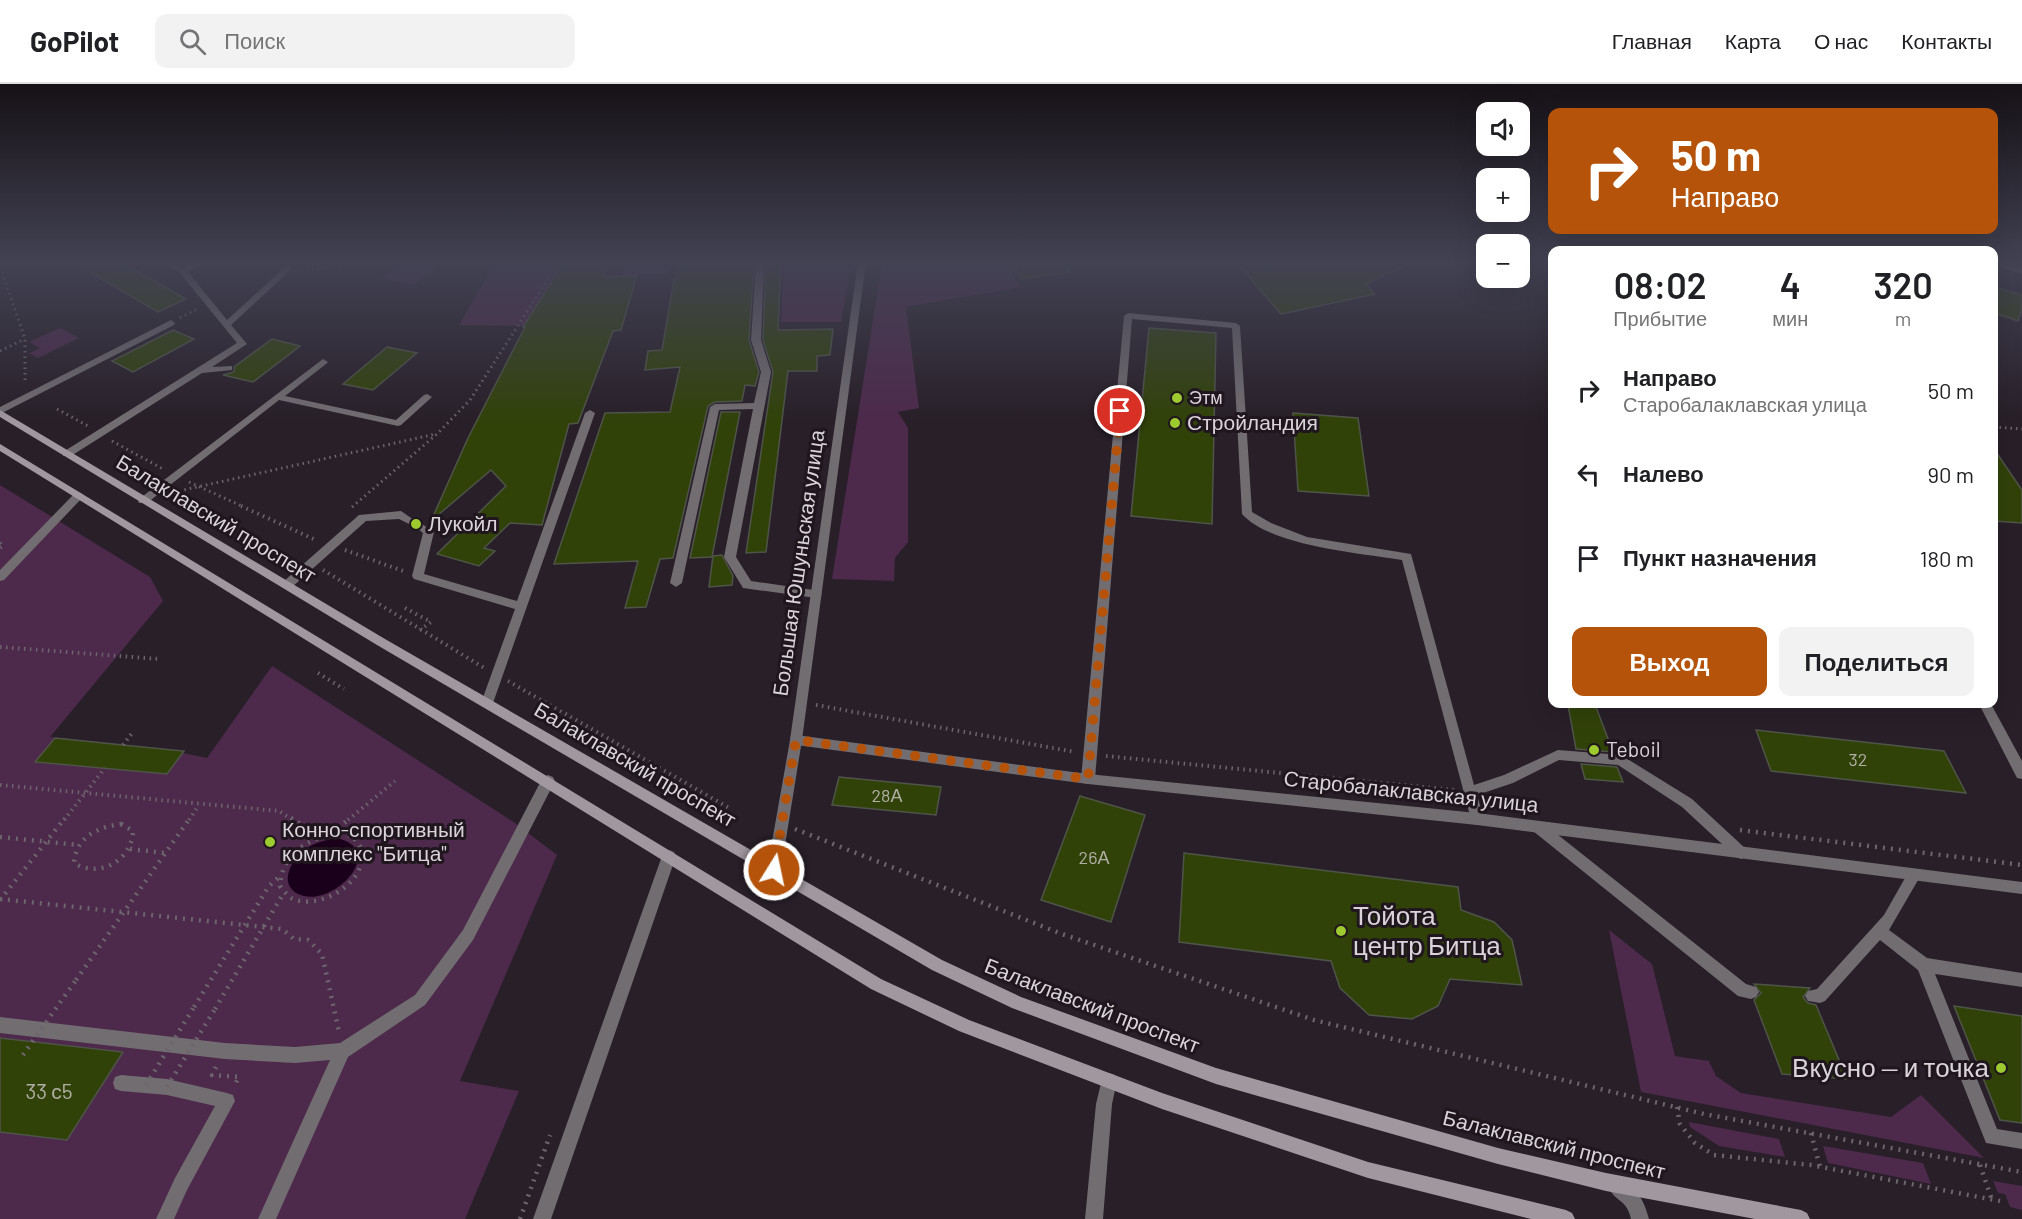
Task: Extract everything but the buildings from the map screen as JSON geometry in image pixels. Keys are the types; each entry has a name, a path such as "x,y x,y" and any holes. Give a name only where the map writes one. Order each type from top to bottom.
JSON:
{"main road":[{"name":"Балаклавский проспект","path":"0,412 143,501 937,965 1017,1004 1216,1076 1498,1156 1606,1182 1801,1219"},
{"path":"0,447 876,984 965,1026 1109,1081 1368,1170 1566,1219"}],"street":[{"path":"67,454 242,344 218,315"},
{"path":"226,325 237,315"},
{"path":"757,315 756,339 766,372 730,557 747,585 816,594"},
{"name":"Большая Юшуньская улица","path":"774,870 796,740 855,315"},
{"path":"1088,779 1128,316 1236,326 1247,514 1273,531 1318,545 1407,557 1472,791 1477,819"},
{"path":"0,412 171,322"},
{"path":"143,501 323,362"},
{"path":"199,371 229,368"},
{"path":"277,397 398,423 427,397"},
{"path":"676,583 716,407 758,406"},
{"path":"487,703 519,606 590,413"},
{"path":"0,577 79,495"},
{"path":"287,585 363,518 401,515 409,520"},
{"path":"422,528 429,532 418,576 519,606"},
{"path":"1987,708 2022,774"},
{"name":"Старобалаклавская улица","path":"796,740 1088,779 1477,819 2022,888"},
{"path":"1472,791 1508,779 1558,756 1621,760 1687,803 1741,853"},
{"path":"0,1025 225,1051 295,1054 342,1051 420,1000 468,934 548,781"},
{"path":"1538,827 1743,991 1751,992"},
{"path":"542,1219 669,856"},
{"path":"1813,996 1820,996 1889,920 1914,875"},
{"path":"1879,931 1924,965 2022,980"},
{"path":"1924,965 1992,1137 2022,1142"},
{"path":"267,1219 342,1051"},
{"path":"1094,1219 1109,1081"},
{"path":"121,1083 167,1087 227,1101 181,1184 165,1219"},
{"path":"1606,1182 1630,1195 1637,1206 1640,1219"}],"path":[{"path":"17,315 25,339 24,391"},
{"path":"171,322 185,315"},
{"path":"350,509 437,434 470,400 525,315"},
{"path":"0,351 25,339"},
{"path":"57,409 175,476 314,540 418,576"},
{"path":"1998,427 2022,429"},
{"path":"173,493 437,434"},
{"path":"308,549 323,532"},
{"path":"0,543 3,546 0,549"},
{"path":"405,608 431,622 420,630"},
{"path":"0,647 159,658"},
{"path":"318,673 344,689"},
{"path":"801,702 1090,754 1472,791"},
{"path":"123,745 133,732"},
{"path":"0,900 105,768"},
{"path":"332,834 395,781"},
{"path":"0,785 279,812 320,836"},
{"path":"23,1055 200,804"},
{"path":"121,824 133,831 134,838 129,849 107,867 86,871 74,863 74,856 79,845 101,828 121,824"},
{"path":"1712,827 2022,865"},
{"path":"795,828 1062,934 1314,1020 1677,1107 2022,1172"},
{"path":"146,1085 269,886 279,877 293,853 320,836 332,834 352,836 363,848 361,867 355,877 336,894 311,902 300,902 283,894"},
{"path":"0,837 79,845"},
{"path":"129,849 165,853"},
{"path":"167,1087 283,894 279,877"},
{"path":"0,900 282,929 294,939 308,940 322,954 342,1051"},
{"path":"225,1051 212,1076 239,1077 227,1101"},
{"path":"1677,1107 1680,1124 1685,1131 1695,1143 1714,1155 1820,1167 2000,1202"},
{"path":"1811,1133 1820,1167"},
{"path":"1979,1164 1992,1200"}],"shaded area":[{"path":"465,315 532,315 525,326 459,325"},
{"path":"781,315 842,315 841,322 781,322"},
{"path":"874,315 907,315 919,408 898,412 908,428 908,542 895,558 894,581 832,579"},
{"path":"60,328 79,338 38,358 29,353 40,348 29,342"},
{"name":"Конно-спортивный комплекс \"Битца\"","path":"0,485 150,577 163,601 50,737 184,751 183,753 207,758 272,666 515,823 557,855 460,1081 519,1091 465,1219 0,1219"},
{"path":"337,838 351,844 357,853 357,864 351,874 330,892 317,896 304,896 295,892 290,887 288,874 295,860 310,846"},
{"path":"1609,930 1652,964 1675,1056 1709,1061 1716,1076 1741,1093 1891,1117 1921,1095 1984,1158 1641,1092"},
{"path":"1689,1122 1779,1139 1785,1157 1719,1146 1690,1127"},
{"path":"1823,1146 1923,1163 1931,1184 1828,1163"},
{"path":"1993,1181 2022,1186 2022,1210 2010,1207 2005,1194 1998,1193"}],"place":[{"name":"Этм","path":"1177,398"},
{"name":"Стройландия","path":"1175,423"},
{"name":"Лукойл","path":"416,524"},
{"name":"Teboil","path":"1594,750"},
{"name":"Конно-спортивный комплекс \"Битца\"","path":"270,842"},
{"name":"Тойота центр Битца","path":"1341,931"},
{"name":"Вкусно — и точка","path":"2001,1068"}],"route":[{"path":"774,870 796,740 1088,779 1120,411"}]}
